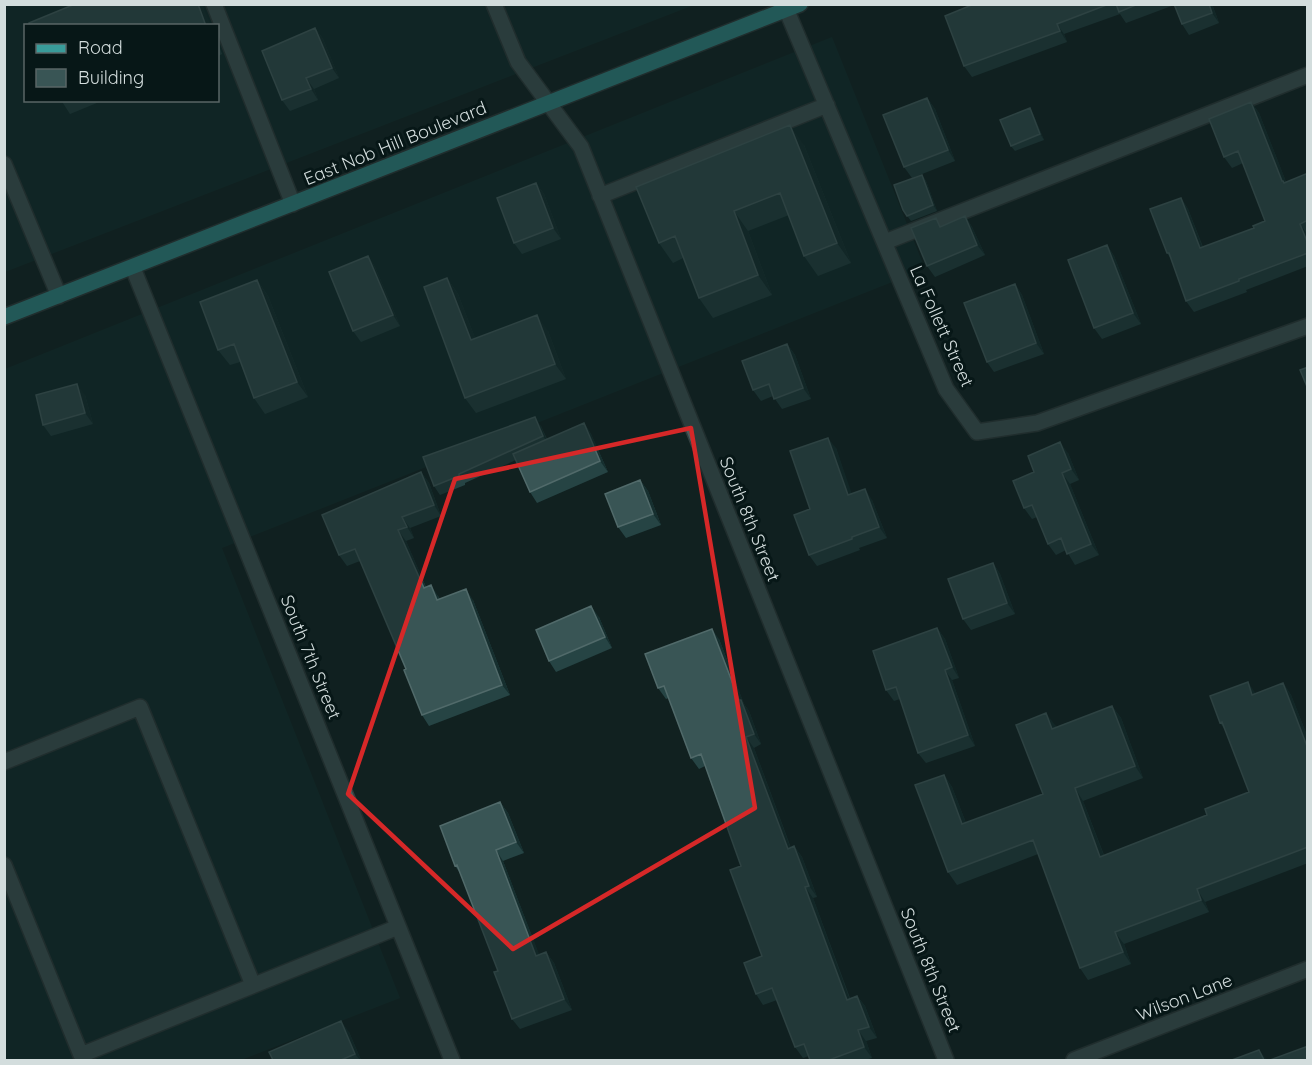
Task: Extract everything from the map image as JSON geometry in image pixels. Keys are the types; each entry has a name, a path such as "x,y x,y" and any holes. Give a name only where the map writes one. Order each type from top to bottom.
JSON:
{"main road":[{"name":"East Nob Hill Boulevard","path":"4,317 548,104 790,6"}],"street":[{"path":"214,4 293,204"},
{"name":"South 8th Street","path":"494,4 518,62 581,147 946,1060"},
{"name":"La Follett Street","path":"790,6 827,105 946,389 977,432 1037,423 1308,326"},
{"path":"885,242 1308,75"},
{"path":"600,196 827,105"},
{"path":"4,164 58,296"},
{"name":"South 7th Street","path":"133,268 452,1060"},
{"path":"4,762 140,707 253,985"},
{"path":"4,865 81,1055 398,927"},
{"name":"Wilson Lane","path":"1074,1060 1308,969"}],"highlighted area":[{"path":"691,428 755,808 513,949 348,794 455,479"}],"shaded area":[{"path":"5,5 694,5 5,272"},
{"path":"832,37 925,269 222,548 400,998 241,1060 5,1060 5,369"}],"building":[{"path":"75,4 198,4 205,24 29,24"},
{"path":"974,4 1109,4 1057,24 1060,31 964,66 945,16"},
{"path":"1116,4 1138,4 1119,12"},
{"path":"1174,4 1209,4 1212,13 1182,24"},
{"path":"315,28 332,68 306,78 311,89 282,100 262,51"},
{"path":"927,98 948,150 904,167 883,115"},
{"path":"1251,102 1282,181 1284,183 1308,173 1308,220 1300,224 1308,244 1308,253 1186,301 1150,209 1181,198 1200,248 1254,228 1253,226 1265,221 1238,151 1224,157 1209,119"},
{"path":"1030,108 1040,134 1011,146 1000,120"},
{"path":"790,125 837,243 804,256 780,193 734,211 758,275 699,298 675,236 659,243 636,187"},
{"path":"922,175 933,205 907,216 894,185"},
{"path":"536,183 553,228 514,243 497,198"},
{"path":"965,216 977,245 927,266 911,228 936,218 940,227"},
{"path":"1107,245 1133,313 1094,328 1068,260"},
{"path":"368,256 393,315 353,331 329,272"},
{"path":"447,278 471,340 537,315 555,364 465,398 424,287"},
{"path":"257,280 297,382 254,398 234,344 218,350 200,302"},
{"path":"1015,284 1036,343 987,362 964,303"},
{"path":"787,344 803,388 774,399 769,384 753,390 742,361"},
{"path":"1308,367 1308,389 1300,370"},
{"path":"77,384 85,413 43,425 36,395"},
{"path":"535,417 543,436 434,486 423,457"},
{"path":"584,423 600,461 530,492 513,454"},
{"path":"828,438 848,495 865,489 879,527 809,555 794,515 810,509 790,451"},
{"path":"1060,442 1071,469 1062,473 1091,544 1067,554 1061,538 1048,544 1032,505 1024,508 1013,481 1034,472 1028,456"},
{"path":"421,472 434,505 402,517 407,527 398,530 424,588 431,585 437,600 466,589 502,685 422,715 404,670 406,669 355,549 339,555 322,515"},
{"path":"640,480 653,514 618,527 605,494"},
{"path":"993,563 1007,603 963,619 948,579"},
{"path":"591,606 605,637 549,661 536,630"},
{"path":"937,628 952,667 945,670 968,735 918,753 896,687 886,690 873,651"},
{"path":"712,629 754,734 746,737 788,849 794,846 809,886 805,887 847,1000 857,996 869,1027 858,1030 864,1047 829,1060 810,1060 804,1044 795,1047 772,988 756,994 744,963 762,956 730,870 741,866 701,754 691,758 664,686 658,688 645,654"},
{"path":"1248,682 1252,695 1283,683 1308,749 1308,847 1197,889 1201,900 1115,932 1123,952 1080,968 1033,840 948,872 915,785 944,775 962,824 1043,794 1016,725 1046,713 1052,729 1112,706 1135,766 1075,788 1100,857 1207,815 1205,809 1249,792 1210,696"},
{"path":"500,802 516,842 496,850 536,956 546,952 564,999 512,1019 494,972 498,971 440,826"},
{"path":"341,1021 355,1054 341,1060 273,1060 269,1052"},
{"path":"1308,1046 1308,1060 1270,1060"},
{"path":"1259,1050 1264,1060 1232,1060"}]}
